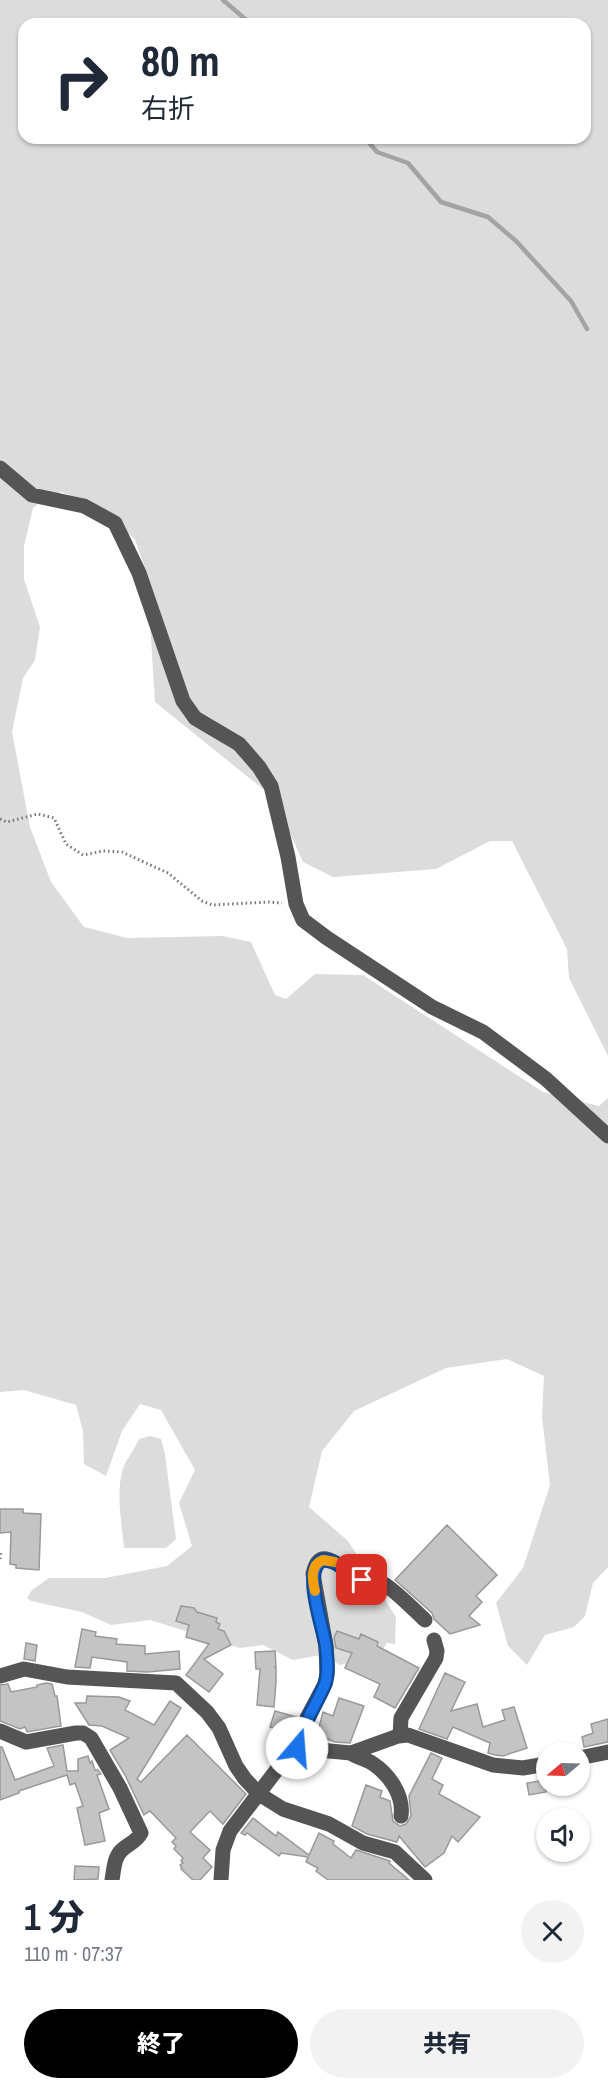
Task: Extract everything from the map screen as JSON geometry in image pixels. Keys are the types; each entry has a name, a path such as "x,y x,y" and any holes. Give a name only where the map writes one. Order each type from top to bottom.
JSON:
{"street":[{"path":"0,468 32,495 84,506 115,523 139,573 183,701 195,718 239,744 272,786 296,904 303,920 432,1007 483,1032 546,1079 608,1136"},
{"path":"221,1880 223,1850 230,1831 285,1759 297,1748 307,1718 325,1684 326,1646 313,1574 318,1562 334,1561 353,1576 382,1583 425,1620"},
{"path":"400,1736 401,1718 436,1658 434,1640"},
{"path":"0,1676 24,1669 67,1677 176,1683 207,1712 219,1728 236,1766 244,1779 259,1794 283,1809 329,1824 363,1843 395,1852 425,1880"},
{"path":"0,1731 26,1742 64,1734 83,1733 91,1738 120,1788 141,1833 138,1838 121,1850 116,1858 112,1880"},
{"path":"350,1753 400,1736 417,1737 493,1765 523,1768 536,1766"},
{"path":"297,1748 350,1753 374,1764 387,1777 400,1797 401,1815"},
{"path":"590,1756 608,1752"}],"path":[{"path":"0,819 7,822 38,814 54,818 66,844 83,855 103,851 122,852 168,873 202,901 212,905 268,902 296,904"},
{"path":"0,1559 1,1550"}],"shaded area":[{"path":"0,0 608,0 608,1056 569,978 567,949 512,841 490,841 436,869 333,877 303,862 274,798 155,702 147,574 135,539 86,500 61,492 46,498 33,508 24,546 24,579 40,627 35,660 23,678 12,732 30,827 51,882 84,927 127,938 223,936 251,942 275,995 286,999 315,974 363,975 543,1092 599,1106 608,1098 608,1567 593,1583 585,1616 574,1627 545,1635 527,1665 508,1646 496,1603 523,1568 550,1485 542,1417 544,1376 507,1359 446,1368 354,1411 322,1451 309,1507 348,1541 396,1617 395,1644 387,1643 378,1656 340,1665 321,1655 293,1660 263,1645 240,1648 150,1620 111,1625 82,1612 31,1601 27,1598 32,1590 49,1578 105,1578 167,1566 192,1546 179,1503 195,1470 161,1410 140,1404 122,1431 106,1476 84,1464 83,1431 76,1405 24,1390 0,1392"},
{"path":"150,1436 161,1439 165,1454 176,1539 166,1548 124,1548 119,1500 122,1472 139,1439"}],"building":[{"path":"0,1509 23,1509 23,1513 41,1514 39,1570 16,1568 16,1565 10,1564 11,1532 0,1533"},
{"path":"447,1525 497,1575 476,1596 482,1602 469,1616 480,1625 450,1634 434,1619 432,1613 395,1580"},
{"path":"181,1606 194,1608 197,1612 217,1618 216,1622 220,1624 218,1629 224,1631 231,1645 204,1659 223,1674 209,1692 186,1675 209,1644 186,1637 189,1625 176,1621"},
{"path":"82,1629 96,1632 95,1636 117,1639 116,1644 145,1646 145,1654 179,1651 180,1669 127,1671 127,1662 92,1657 90,1668 75,1667"},
{"path":"337,1631 359,1639 361,1634 378,1642 377,1646 419,1668 395,1708 374,1697 380,1684 345,1668 352,1653 336,1648 334,1638"},
{"path":"26,1643 37,1645 35,1661 24,1659"},
{"path":"275,1651 274,1707 257,1705 260,1669 256,1669 255,1652"},
{"path":"445,1673 465,1682 451,1711 477,1704 483,1727 505,1720 502,1710 514,1707 527,1748 503,1756 495,1755 488,1753 490,1743 453,1727 447,1739 419,1729"},
{"path":"46,1683 52,1684 55,1696 57,1696 61,1726 27,1732 25,1727 20,1729 0,1721 0,1685 8,1684 11,1692"},
{"path":"87,1696 119,1697 130,1701 125,1710 154,1725 170,1701 181,1708 137,1779 141,1782 187,1735 246,1794 223,1824 210,1811 190,1832 210,1850 203,1858 212,1867 200,1880 193,1880 181,1869 183,1858 174,1849 176,1846 172,1842 176,1838 150,1811 144,1815 110,1750 129,1738 102,1726 89,1725 75,1703 86,1703"},
{"path":"339,1698 364,1706 350,1743 335,1742 317,1735 323,1712 333,1716"},
{"path":"275,1711 296,1717 291,1733 270,1727"},
{"path":"608,1719 608,1742 590,1746 590,1742 583,1742 582,1737 593,1733 591,1724"},
{"path":"63,1745 67,1771 78,1771 78,1759 88,1756 95,1770 101,1774 97,1775 109,1809 99,1813 105,1841 85,1845 77,1808 83,1806 75,1783 70,1785 67,1775 0,1800 0,1747 2,1747 15,1780 54,1766 47,1748"},
{"path":"431,1753 442,1758 432,1779 443,1785 439,1794 480,1817 458,1842 452,1836 444,1853 425,1867 399,1836 397,1842 367,1834 352,1826 366,1785 382,1791 380,1797 390,1801 393,1821 400,1826 406,1824 411,1816 409,1796"},
{"path":"536,1782 536,1794 529,1795 527,1783"},
{"path":"253,1818 276,1836 278,1832 309,1855 319,1833 334,1841 333,1844 351,1858 356,1850 390,1861 389,1863 409,1880 328,1880 316,1871 318,1868 306,1862 308,1857 281,1853 279,1856 247,1833 245,1835 241,1833"},
{"path":"75,1866 99,1867 98,1879 74,1880"}],"waterway":[{"path":"223,0 244,18"},
{"path":"370,144 377,152 408,163 441,202 488,217 516,241 571,301 587,329"}],"slow traffic":[{"path":"315,1591 313,1574 315,1566 323,1560 335,1562"}],"route":[{"path":"297,1748 307,1718 325,1684 327,1674 324,1631 314,1586 315,1566 323,1560 334,1561 362,1580"}]}
